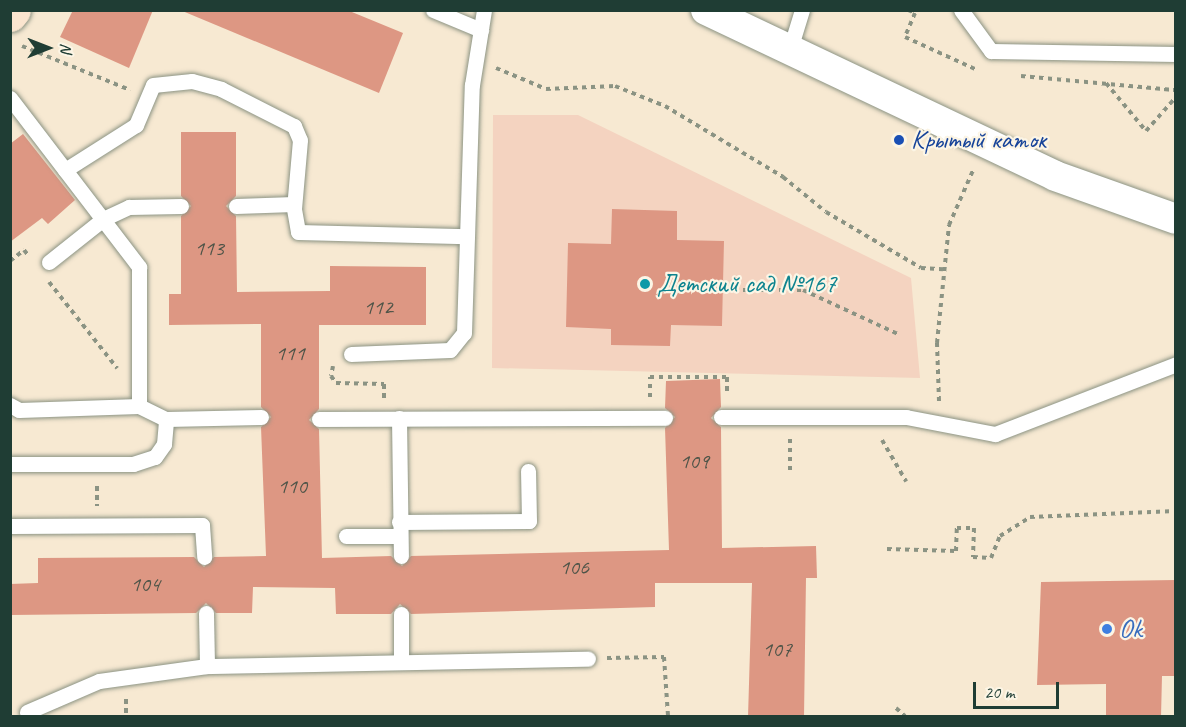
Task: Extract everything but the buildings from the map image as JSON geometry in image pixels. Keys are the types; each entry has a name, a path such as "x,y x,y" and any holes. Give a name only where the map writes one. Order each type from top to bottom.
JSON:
{"street":[{"path":"10,15 14,10"},
{"path":"706,10 1054,176 1176,219"}],"lane":[{"path":"433,10 481,30"},
{"path":"351,354 450,350 464,333 476,59 484,10"},
{"path":"790,49 802,10"},
{"path":"961,10 991,51 1176,54"},
{"path":"65,170 136,125 153,85 192,81 221,89 294,126 300,140 294,204 298,232 311,235 467,236"},
{"path":"10,98 139,267 139,406"},
{"path":"236,206 294,204"},
{"path":"42,263 103,219 129,207 181,206"},
{"path":"724,417 906,417 995,434 1176,364"},
{"path":"10,405 19,410 139,406 166,419 261,417"},
{"path":"319,418 658,418"},
{"path":"399,418 401,556"},
{"path":"10,464 133,464 154,457 159,451 164,444 166,419"},
{"path":"346,536 399,529 529,521 528,471"},
{"path":"10,526 202,525 204,557"},
{"path":"206,613 207,666"},
{"path":"401,614 401,661"},
{"path":"27,712 99,681 207,666 588,658"}],"path":[{"path":"22,46 147,97"},
{"path":"476,59 546,89 615,86 665,106 783,177 826,212 921,268 943,269"},
{"path":"1106,83 1146,131 1176,97"},
{"path":"939,400 937,343 949,225 977,160"},
{"path":"10,261 24,250 42,263"},
{"path":"47,279 110,359"},
{"path":"735,290 803,290 900,335"},
{"path":"658,418 650,377 727,377 724,417"},
{"path":"345,385 384,384 384,402"},
{"path":"790,430 790,471"},
{"path":"882,440 906,482"},
{"path":"887,549 956,550 957,528 974,528 974,557 991,558 1000,536 1030,517 1176,511"},
{"path":"632,658 664,657 668,717"},
{"path":"126,698 126,717"},
{"path":"896,708 905,717"}],"shaded area":[{"path":"493,115 578,115 911,278 920,378 492,368"}],"place":[{"name":"Крытый каток","path":"899,140"},
{"name":"Детский сад №167","path":"645,284"},
{"name":"Ok","path":"1107,629"}]}
